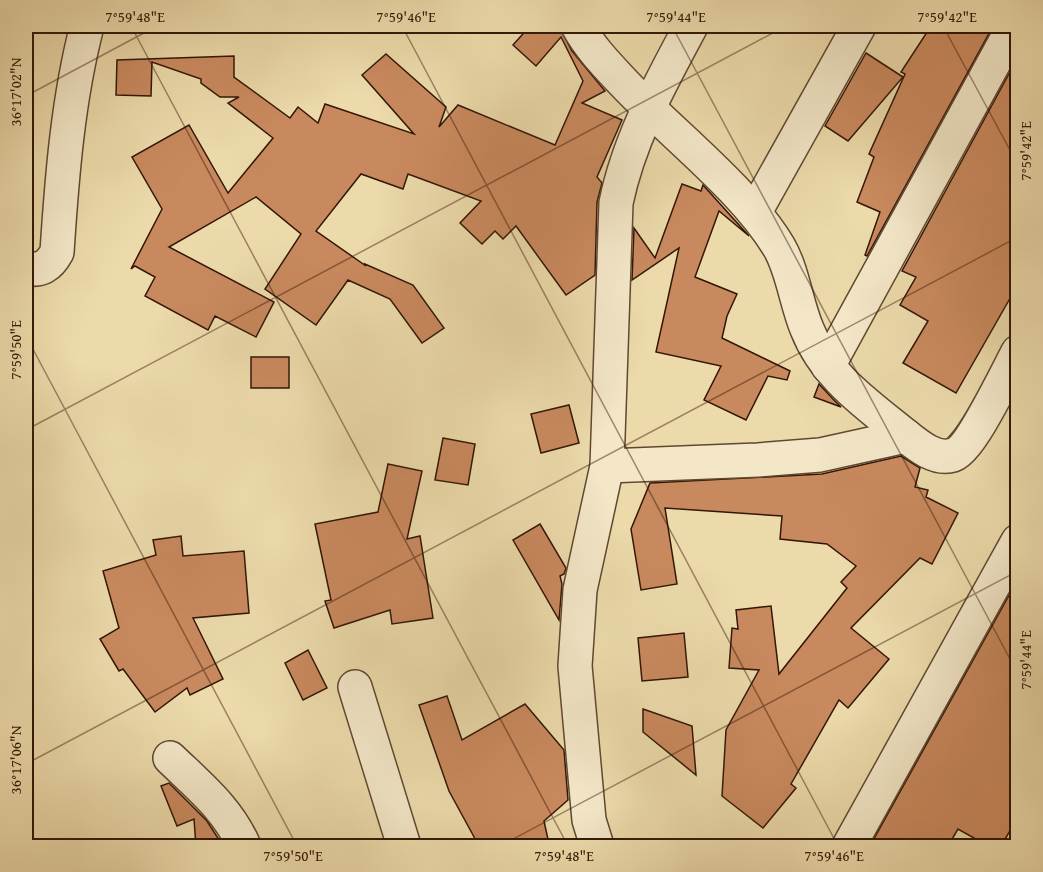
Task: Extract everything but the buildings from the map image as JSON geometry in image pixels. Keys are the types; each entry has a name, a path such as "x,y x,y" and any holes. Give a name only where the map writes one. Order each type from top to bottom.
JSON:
{"street":[{"path":"26,267 33,270 43,268 52,261 57,252 61,188 74,88 87,26"},
{"path":"578,26 588,43 647,108 755,212 781,250 807,331 828,366 845,387 919,446 940,456 954,455 968,444 1017,352"},
{"path":"597,846 589,820 575,666 580,590 608,466 616,202 622,173 647,108 691,26"},
{"path":"755,212 859,26"},
{"path":"828,366 1014,26"},
{"path":"608,466 820,455 906,436"},
{"path":"849,846 1017,541"},
{"path":"356,687 404,846"},
{"path":"170,758 222,806 244,846"}]}
